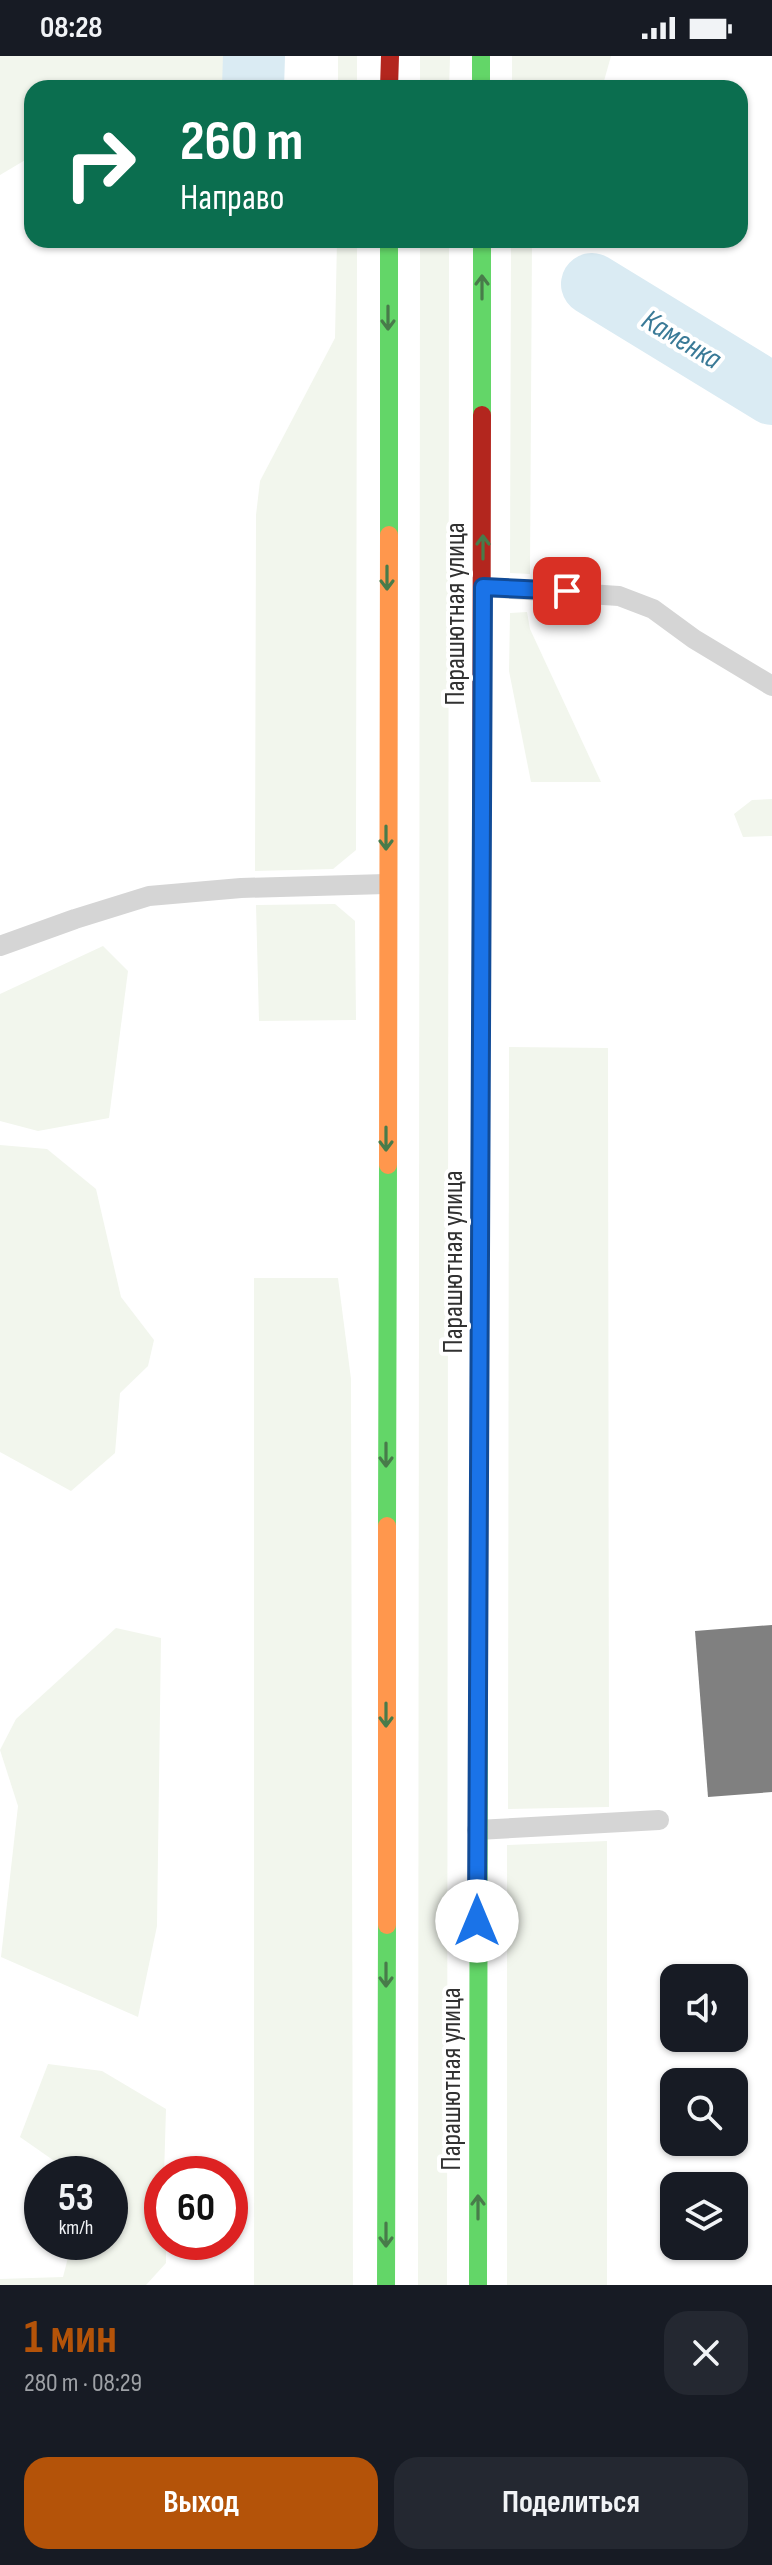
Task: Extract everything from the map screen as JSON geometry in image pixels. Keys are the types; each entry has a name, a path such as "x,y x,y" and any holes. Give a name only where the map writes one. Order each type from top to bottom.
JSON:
{"main road":[{"path":"389,80 390,56"},
{"path":"481,56 481,80"},
{"path":"386,2285 389,248"},
{"name":"Парашютная улица","path":"478,2285 482,248"}],"lane":[{"path":"483,587 619,596 653,609 694,639 772,686"},
{"path":"0,946 149,896 241,888 386,884"},
{"path":"477,1830 659,1820"}],"shaded area":[{"path":"0,56 235,56 233,80 24,80 24,161 0,175"},
{"path":"338,56 357,56 357,80 338,80"},
{"path":"420,56 450,56 449,80 420,80"},
{"path":"512,56 611,56 604,80 512,80"},
{"path":"337,248 357,248 356,850 333,869 255,871 256,515 260,481 335,338"},
{"path":"420,248 449,248 447,2285 418,2285"},
{"path":"511,248 532,248 530,574 510,573"},
{"path":"527,612 530,629 601,782 531,782 509,671 510,613"},
{"path":"772,799 772,836 743,837 734,814 752,800"},
{"path":"335,904 355,921 356,1020 259,1021 256,905"},
{"path":"103,946 128,971 109,1118 38,1131 0,1121 0,994"},
{"path":"509,1047 608,1048 609,1807 508,1809"},
{"path":"0,1145 47,1149 96,1189 121,1297 154,1340 148,1366 120,1393 115,1453 71,1491 0,1452"},
{"path":"254,1278 338,1278 351,1379 353,2285 254,2285"},
{"path":"116,1628 161,1638 157,1926 138,2017 1,1957 18,1806 0,1750 16,1719"},
{"path":"607,1841 607,2285 507,2285 507,1845"},
{"path":"48,2064 102,2071 166,2109 165,2156 144,2156 144,2260 166,2260 166,2263 146,2285 0,2285 0,2279 63,2277 67,2260 128,2260 128,2156 47,2156 20,2137"}],"building":[{"path":"772,1625 772,1792 708,1797 695,1631"}],"waterway":[{"name":"Каменка","path":"253,80 254,56"},
{"name":"Каменка","path":"592,284 772,394"}],"traffic: fast":[{"path":"481,56 481,80"},
{"path":"389,248 389,535"},
{"path":"482,248 482,415"},
{"path":"387,1526 388,1165"},
{"path":"478,2285 479,1594"},
{"path":"386,2285 387,1925"}],"traffic: slow":[{"path":"388,1165 389,535"},
{"path":"479,1594 481,926"},
{"path":"387,1526 387,1925"}],"traffic: jam":[{"path":"389,80 390,56"},
{"path":"481,926 482,415"}],"route":[{"path":"477,1921 483,587 567,591"}]}
